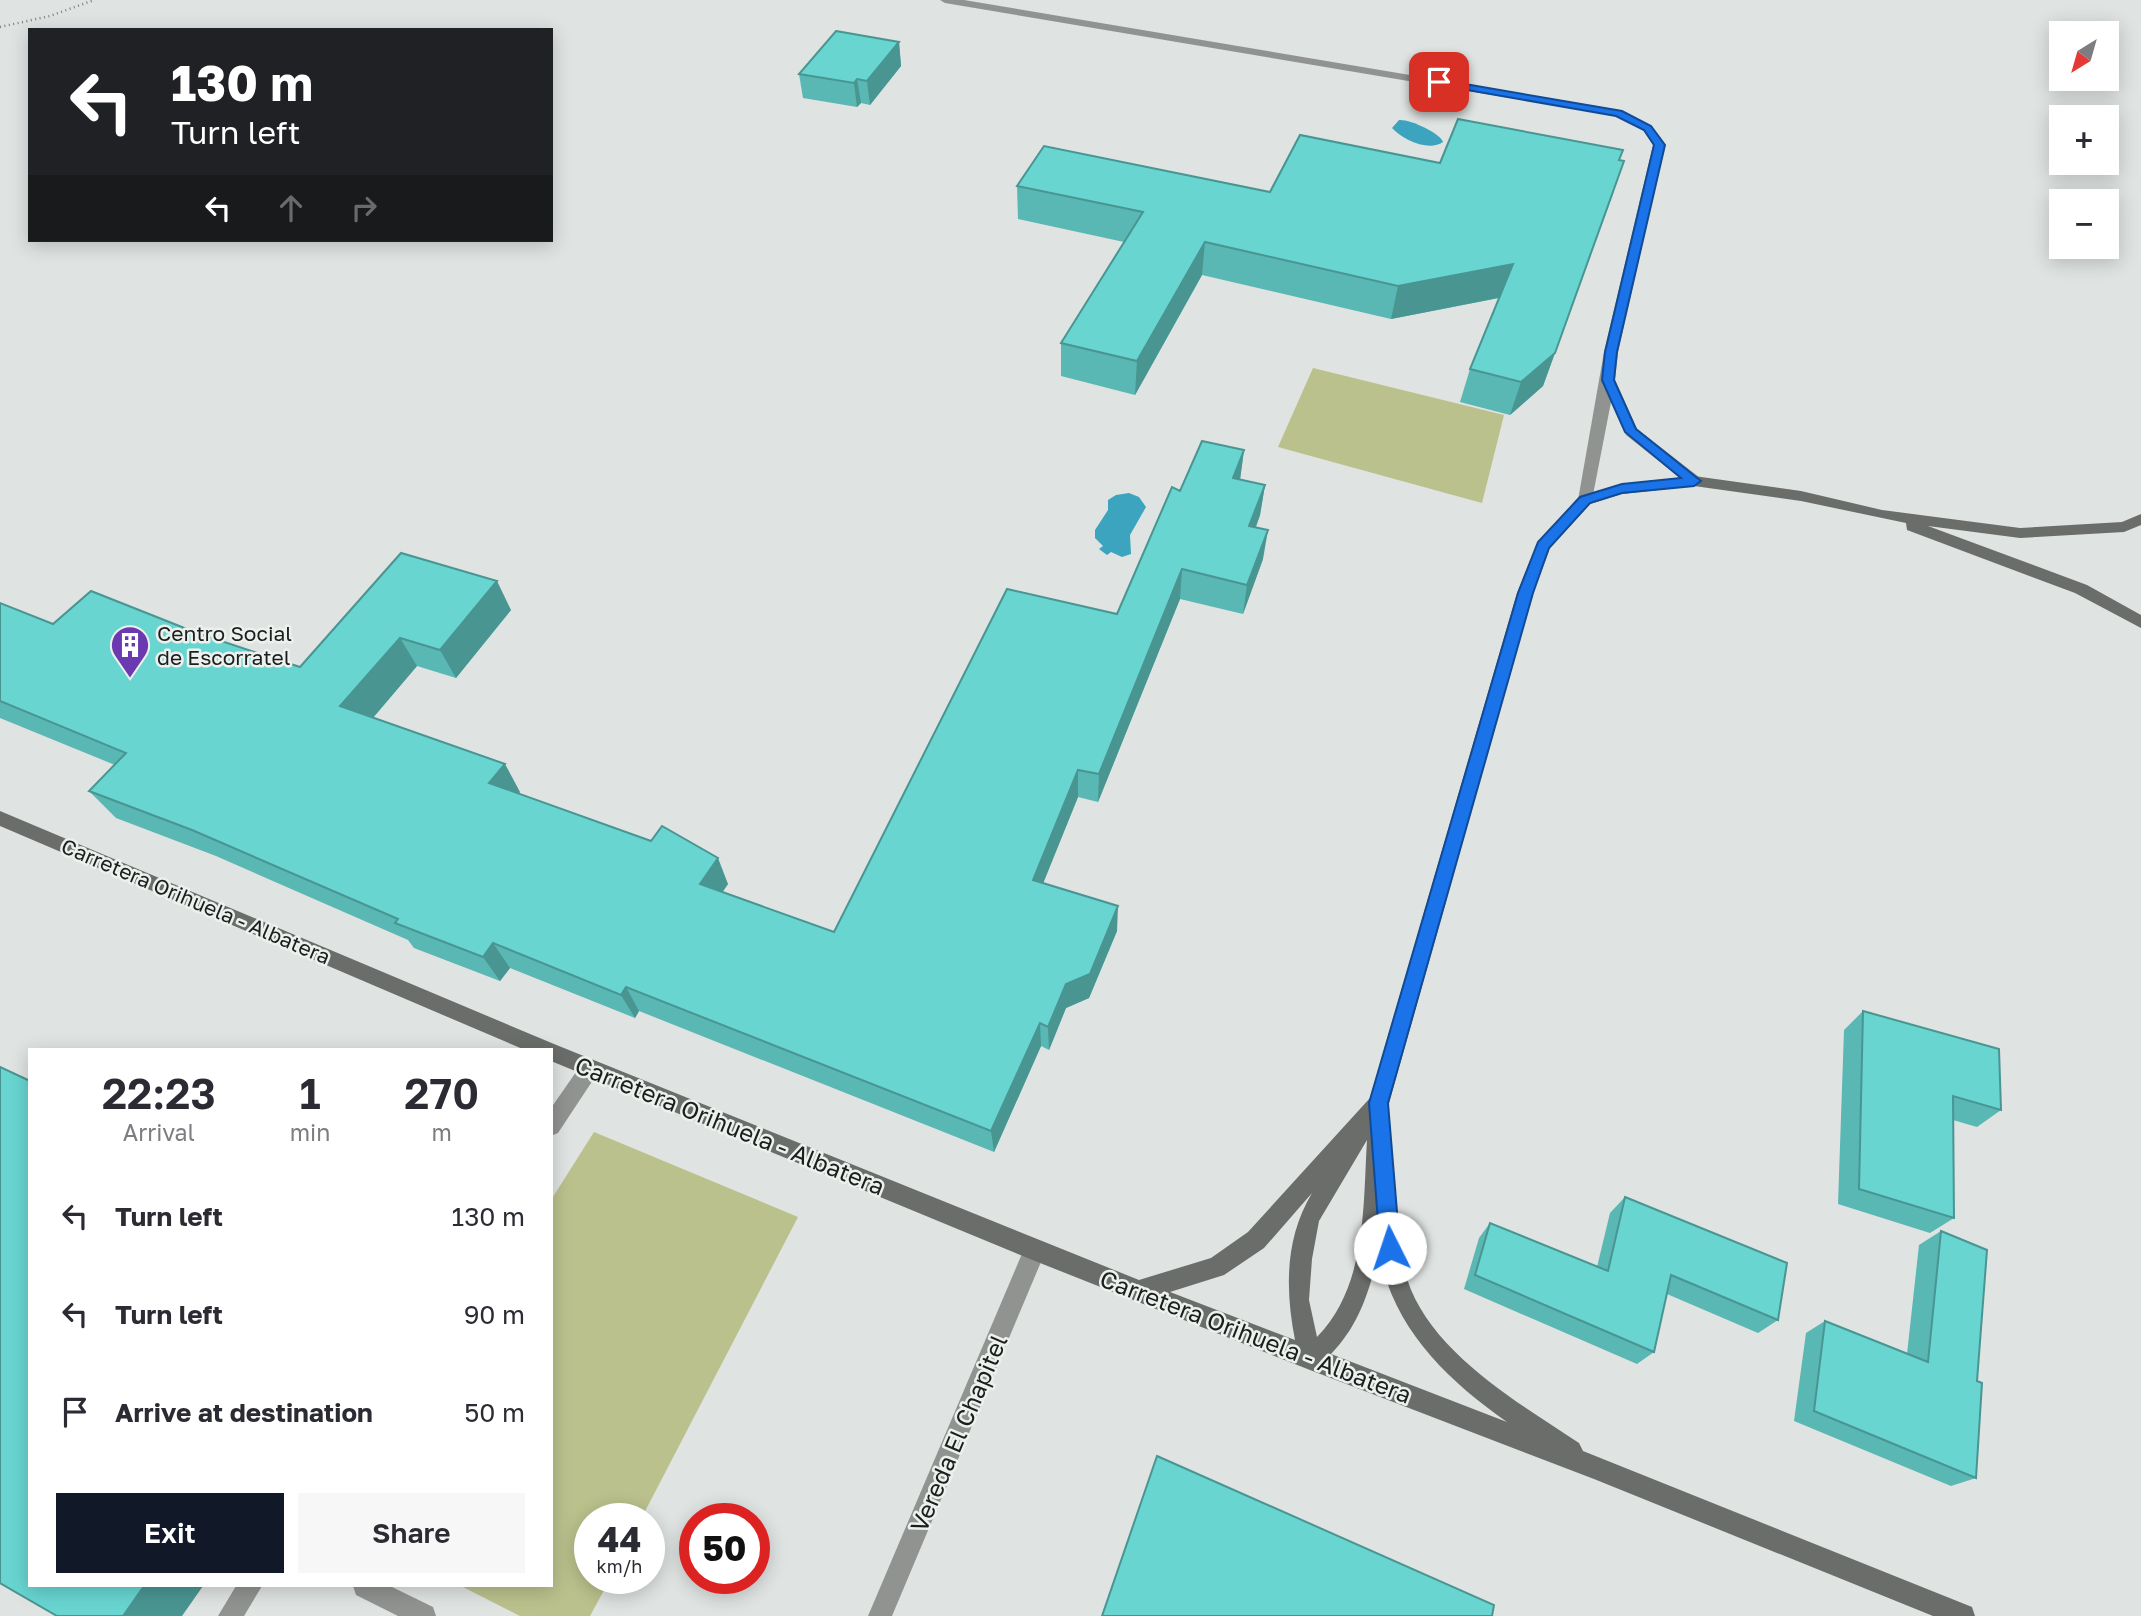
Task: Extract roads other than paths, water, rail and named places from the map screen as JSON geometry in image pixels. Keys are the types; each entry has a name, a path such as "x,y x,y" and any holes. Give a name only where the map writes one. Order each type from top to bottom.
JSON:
{"main road":[{"path":"1310,1359 1342,1327 1359,1287 1371,1242 1379,1103 1525,593 1543,546 1585,500 1622,489 1694,481 1801,496 1882,515 2020,533 2124,527 2141,519"},
{"path":"1882,515 2081,589 2141,622"},
{"name":"Carretera Orihuela - Albatera","path":"0,818 542,1048"},
{"name":"Carretera Orihuela - Albatera","path":"553,1053 1035,1250 1594,1467 1964,1616"},
{"path":"1140,1290 1216,1267 1256,1240 1379,1103"},
{"path":"1310,1359 1298,1300 1301,1259 1309,1218 1379,1103"},
{"path":"1379,1103 1390,1248 1401,1292 1446,1360 1465,1377 1594,1467"}],"street":[{"path":"946,0 1533,97 1619,113 1647,128 1660,145 1611,352 1585,500"},
{"path":"1608,380 1631,432 1694,481"},
{"path":"553,1123 590,1068"},
{"name":"Vereda El Chapitel","path":"880,1616 1035,1250"},
{"path":"230,1616 249,1587"},
{"path":"367,1587 424,1616"}],"water":[{"path":"1399,120 1424,127 1443,142 1431,146 1403,137 1392,128"},
{"path":"1129,493 1139,497 1146,507 1130,535 1131,554 1122,557 1111,552 1107,555 1099,549 1103,546 1095,538 1095,530 1108,510 1108,500 1116,495"}],"place":[{"name":"Centro Social de Escorratel","path":"130,679"}]}
